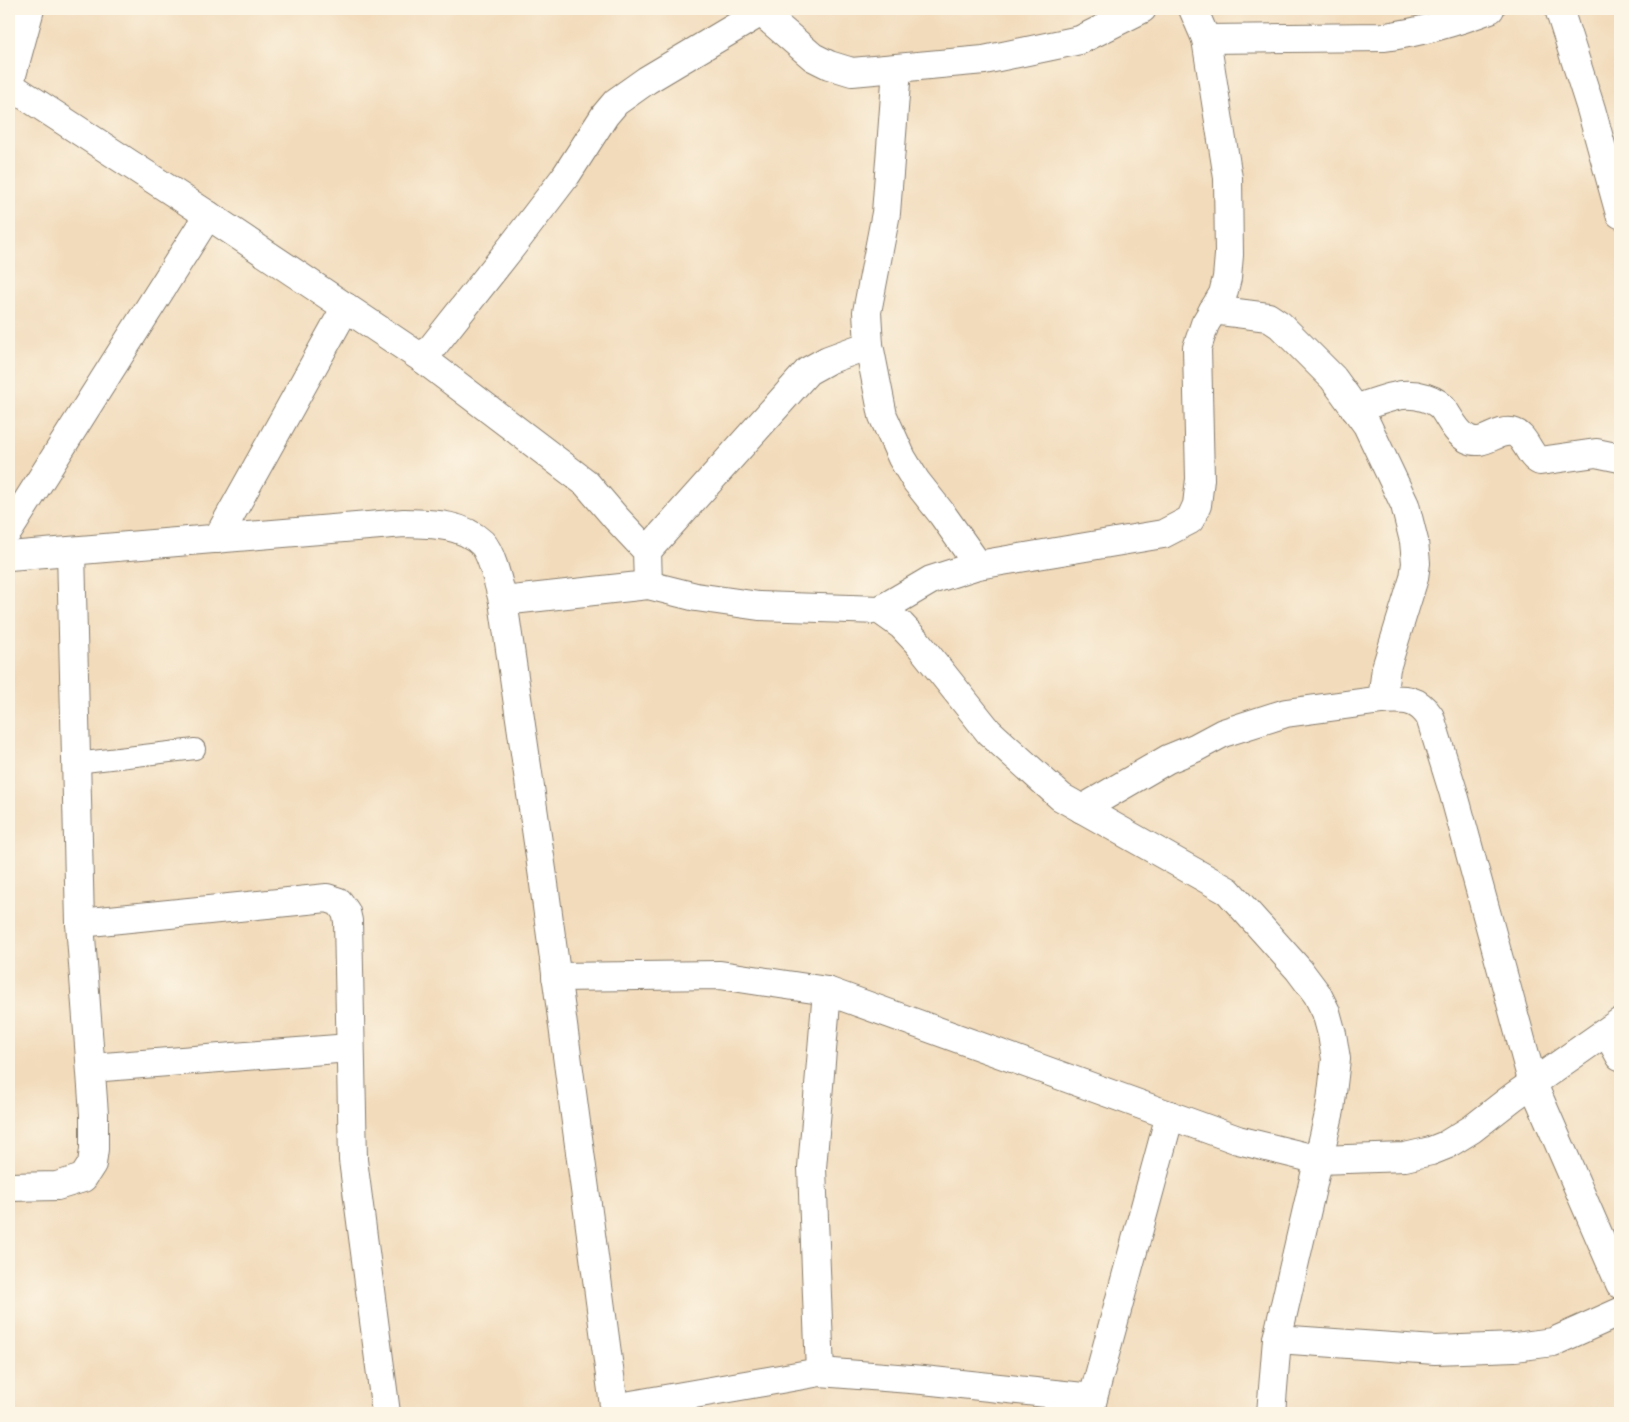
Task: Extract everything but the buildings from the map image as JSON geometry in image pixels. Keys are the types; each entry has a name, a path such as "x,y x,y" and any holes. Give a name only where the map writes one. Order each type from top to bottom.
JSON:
{"street":[{"path":"30,9 9,86 208,215 423,359 586,483 648,551"},
{"path":"423,359 525,230 616,102 647,80 762,10 813,57 852,72 984,60 1080,40 1142,9"},
{"path":"503,601 648,585 696,597 759,606 880,610 932,580 978,565 1163,534 1190,520 1197,505 1200,479 1197,348 1205,324 1223,294 1227,278 1229,254 1228,178 1206,39 1193,9"},
{"path":"1206,39 1385,37 1441,25 1490,9"},
{"path":"1559,9 1591,109 1620,214"},
{"path":"897,69 886,213 868,312 869,345 883,416 902,458 916,481 978,565"},
{"path":"9,530 208,215"},
{"path":"216,539 346,307"},
{"path":"1213,310 1268,317 1280,325 1333,378 1366,425 1405,505 1414,541 1416,563 1414,578 1386,668 1382,700"},
{"path":"648,585 648,551 803,376 808,371 828,360 869,345"},
{"path":"1355,409 1402,395 1427,398 1442,406 1458,431 1466,438 1473,441 1483,441 1509,432 1519,436 1540,462 1596,453 1620,458"},
{"path":"9,556 404,523 435,524 460,529 482,543 492,562 503,601 544,884 614,1411 820,1372 923,1380 1091,1406 1170,1115"},
{"path":"9,1187 57,1186 83,1178 92,1164 94,1149 94,1114 80,924 71,551"},
{"path":"880,610 901,625 918,643 989,732 1061,797 1228,891 1299,970 1317,994 1326,1012 1336,1059 1330,1110 1277,1339 1271,1413"},
{"path":"1082,809 1168,759 1196,748 1223,733 1286,713 1382,700 1411,700 1425,710 1430,717 1453,791 1533,1084 1620,1284"},
{"path":"80,924 327,898 339,902 346,912 348,921 353,1160 386,1413"},
{"path":"556,977 720,975 827,990 1238,1140 1318,1160 1405,1157 1446,1145 1472,1129 1614,1027 1620,1056"},
{"path":"820,1372 812,1168 827,990"},
{"path":"91,1068 350,1048"},
{"path":"1277,1339 1435,1350 1515,1347 1553,1342 1620,1312"}],"lane":[{"path":"76,763 195,749"}]}
